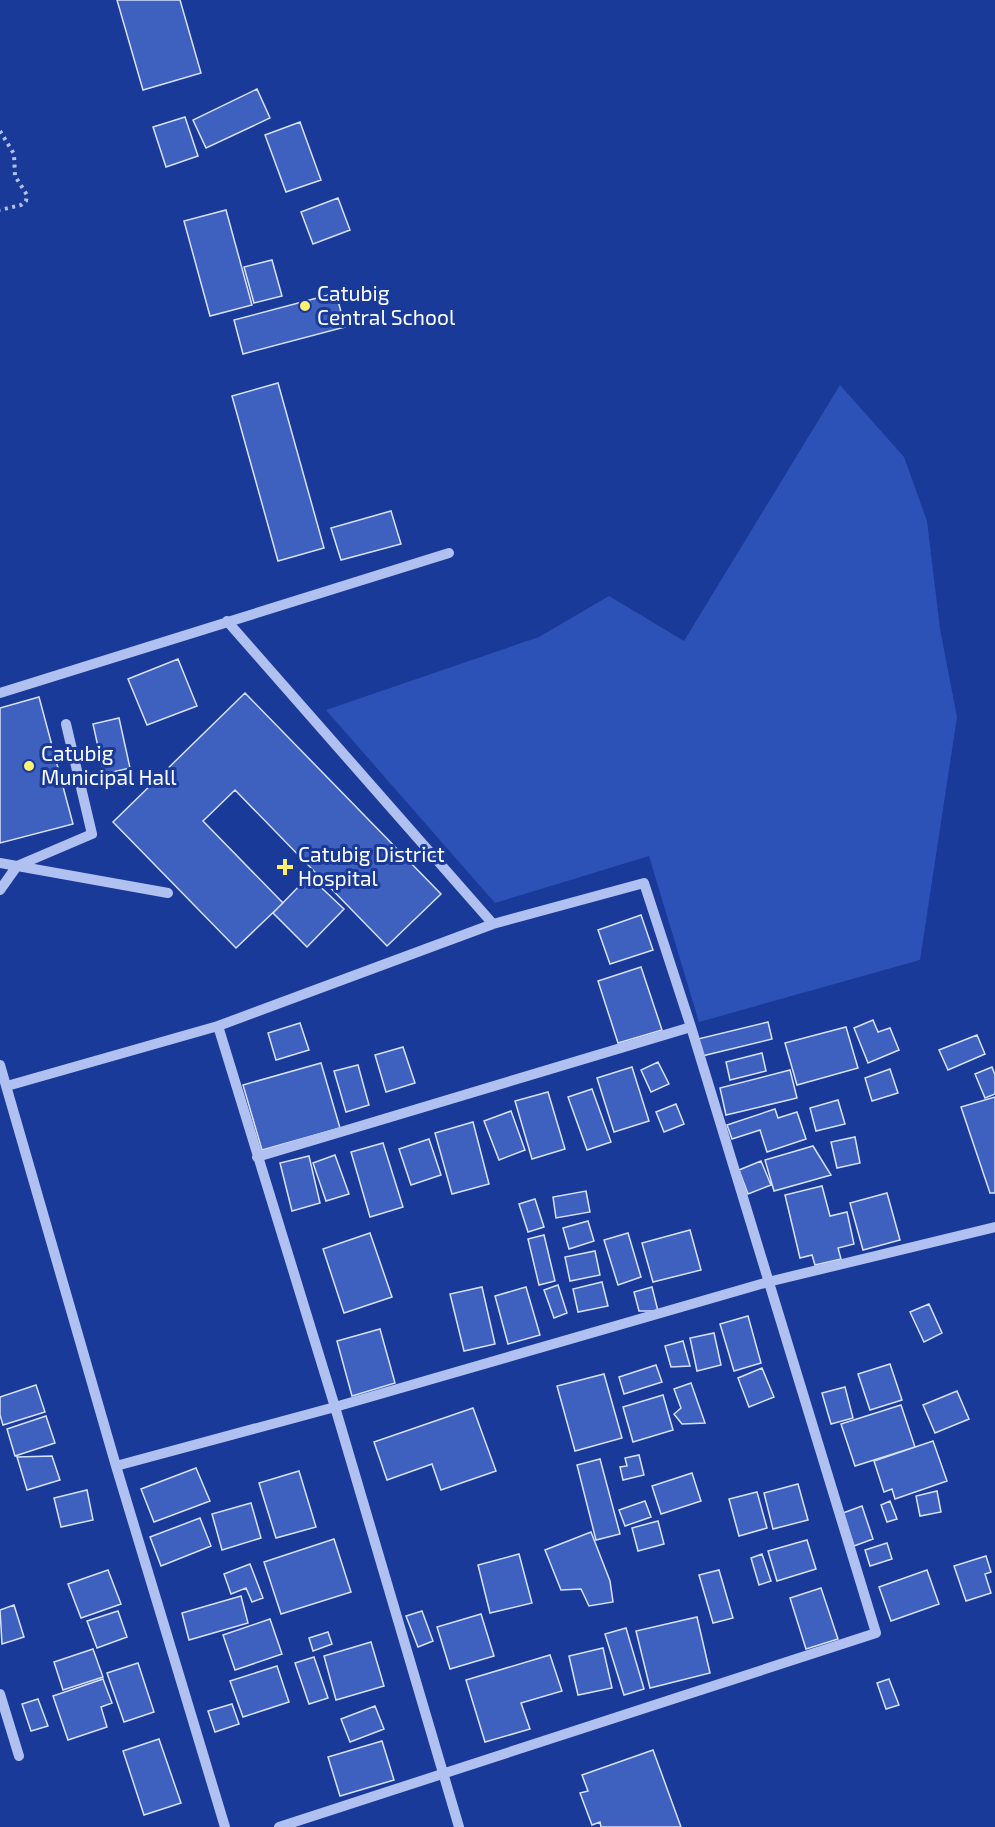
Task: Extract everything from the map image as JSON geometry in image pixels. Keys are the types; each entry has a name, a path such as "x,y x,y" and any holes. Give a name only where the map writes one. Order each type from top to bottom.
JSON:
{"street":[{"path":"0,693 449,553"},
{"path":"227,621 493,924"},
{"path":"0,890 17,866 92,834 66,724"},
{"path":"0,863 168,893"},
{"path":"7,1086 218,1026 493,924 644,884 691,1027 876,1633 279,1827"},
{"path":"218,1026 335,1407 459,1827"},
{"path":"257,1157 691,1027"},
{"path":"0,1065 116,1466 225,1827"},
{"path":"116,1466 335,1407 768,1282 995,1227"},
{"path":"0,1695 19,1756"}],"path":[{"path":"0,131 14,154 15,176 27,195 26,201 21,205 0,210"}],"shaded area":[{"path":"840,385 904,457 927,521 940,629 957,717 920,960 699,1022 649,856 495,903 326,710 539,637 609,596 684,641"}],"building":[{"path":"117,0 180,0 201,73 143,90"},
{"path":"257,89 270,118 206,148 193,120"},
{"path":"185,117 198,156 166,167 153,127"},
{"path":"300,122 321,180 286,192 265,135"},
{"path":"338,198 350,230 313,244 301,212"},
{"path":"226,210 252,305 210,316 184,221"},
{"path":"272,260 282,296 254,303 244,267"},
{"path":"336,293 345,327 243,354 234,320"},
{"path":"278,383 324,548 278,561 232,396"},
{"path":"391,511 401,544 341,560 331,528"},
{"path":"178,659 197,706 147,725 128,679"},
{"name":"Catubig District Hospital","path":"245,693 441,894 387,946 235,790 203,821 283,903 236,948 113,822"},
{"name":"Catubig Municipal Hall","path":"39,697 73,824 0,843 0,708"},
{"path":"119,718 130,768 104,774 93,724"},
{"path":"309,876 344,909 307,947 273,913"},
{"path":"641,915 653,950 610,964 598,930"},
{"path":"641,967 662,1030 618,1043 598,981"},
{"path":"873,1020 878,1032 890,1028 899,1050 868,1063 854,1028"},
{"path":"768,1022 772,1039 702,1056 698,1039"},
{"path":"300,1023 309,1050 276,1060 268,1033"},
{"path":"846,1027 858,1068 797,1085 785,1043"},
{"path":"977,1035 985,1054 948,1070 939,1050"},
{"path":"403,1047 415,1083 386,1092 375,1055"},
{"path":"762,1053 766,1071 730,1080 726,1062"},
{"path":"658,1062 669,1084 651,1092 641,1070"},
{"path":"321,1063 340,1128 262,1150 243,1085"},
{"path":"358,1065 369,1105 346,1112 334,1071"},
{"path":"632,1067 649,1121 614,1132 597,1078"},
{"path":"992,1067 995,1075 995,1094 985,1098 975,1074"},
{"path":"890,1069 898,1093 872,1101 865,1078"},
{"path":"790,1070 797,1098 726,1115 720,1088"},
{"path":"592,1089 611,1142 587,1150 568,1097"},
{"path":"548,1092 565,1149 532,1159 515,1101"},
{"path":"995,1097 995,1193 990,1193 961,1107"},
{"path":"838,1100 845,1124 816,1131 810,1108"},
{"path":"676,1104 684,1124 664,1132 656,1112"},
{"path":"775,1109 778,1118 797,1112 806,1139 767,1152 760,1130 732,1139 727,1125"},
{"path":"511,1111 525,1150 499,1160 484,1121"},
{"path":"473,1122 489,1184 452,1194 435,1133"},
{"path":"855,1137 860,1163 837,1168 831,1142"},
{"path":"429,1139 441,1175 411,1185 399,1149"},
{"path":"383,1143 403,1207 370,1217 351,1152"},
{"path":"813,1146 831,1175 774,1191 765,1160"},
{"path":"335,1155 349,1194 326,1201 313,1163"},
{"path":"309,1156 320,1203 292,1211 280,1163"},
{"path":"761,1161 771,1185 748,1194 739,1170"},
{"path":"822,1186 830,1216 847,1212 854,1244 838,1248 841,1259 815,1265 812,1255 800,1258 785,1195"},
{"path":"586,1191 590,1212 556,1218 553,1197"},
{"path":"887,1193 900,1240 863,1250 850,1203"},
{"path":"535,1199 544,1227 528,1232 519,1204"},
{"path":"588,1221 594,1241 569,1249 563,1228"},
{"path":"690,1230 701,1270 653,1282 642,1243"},
{"path":"370,1233 392,1297 344,1313 323,1249"},
{"path":"628,1233 641,1277 618,1285 604,1240"},
{"path":"544,1235 555,1281 539,1285 528,1239"},
{"path":"595,1251 600,1275 570,1281 565,1257"},
{"path":"602,1282 608,1306 578,1312 573,1289"},
{"path":"558,1285 567,1313 554,1318 544,1290"},
{"path":"482,1287 495,1344 464,1351 450,1294"},
{"path":"526,1287 540,1335 508,1344 495,1296"},
{"path":"652,1287 658,1311 639,1311 634,1292"},
{"path":"929,1304 942,1333 924,1342 910,1312"},
{"path":"748,1316 761,1363 734,1371 720,1324"},
{"path":"380,1329 395,1383 352,1396 337,1341"},
{"path":"714,1333 721,1365 697,1371 690,1338"},
{"path":"683,1341 690,1366 671,1367 665,1346"},
{"path":"890,1364 902,1400 870,1410 858,1374"},
{"path":"656,1365 662,1382 624,1394 619,1377"},
{"path":"762,1368 774,1397 749,1407 738,1378"},
{"path":"604,1374 622,1438 575,1451 557,1386"},
{"path":"691,1383 705,1423 682,1424 674,1414 681,1408 674,1389"},
{"path":"36,1385 45,1412 3,1425 0,1415 0,1397"},
{"path":"845,1387 853,1418 831,1424 822,1393"},
{"path":"957,1391 969,1419 935,1433 923,1405"},
{"path":"663,1395 673,1430 633,1442 623,1407"},
{"path":"901,1405 915,1447 855,1466 841,1424"},
{"path":"473,1408 496,1471 441,1490 432,1464 387,1480 374,1442"},
{"path":"46,1416 55,1443 15,1456 7,1429"},
{"path":"933,1441 947,1481 895,1499 892,1489 884,1492 874,1461"},
{"path":"639,1455 644,1475 623,1480 620,1467 627,1466 625,1458"},
{"path":"52,1456 60,1480 27,1490 17,1457"},
{"path":"600,1459 620,1534 596,1540 577,1465"},
{"path":"196,1468 210,1501 154,1522 141,1489"},
{"path":"299,1471 316,1527 276,1538 259,1483"},
{"path":"692,1473 701,1501 661,1514 652,1486"},
{"path":"798,1484 808,1520 773,1529 764,1493"},
{"path":"87,1490 93,1520 61,1527 54,1498"},
{"path":"937,1491 941,1512 920,1516 916,1496"},
{"path":"757,1492 767,1528 739,1536 729,1499"},
{"path":"645,1501 651,1517 625,1526 619,1510"},
{"path":"890,1501 897,1519 887,1522 881,1505"},
{"path":"251,1503 261,1538 222,1550 212,1514"},
{"path":"862,1506 873,1539 854,1546 843,1513"},
{"path":"200,1518 211,1546 161,1566 150,1537"},
{"path":"658,1521 664,1544 638,1551 632,1528"},
{"path":"591,1532 610,1581 613,1602 589,1606 581,1589 561,1590 545,1550"},
{"path":"334,1539 351,1592 281,1614 264,1562"},
{"path":"807,1540 816,1569 777,1581 768,1551"},
{"path":"887,1543 892,1559 870,1566 865,1550"},
{"path":"519,1554 532,1603 490,1613 478,1565"},
{"path":"762,1554 771,1581 759,1585 751,1558"},
{"path":"986,1556 991,1572 985,1574 991,1593 966,1601 954,1566"},
{"path":"250,1564 263,1598 252,1602 246,1588 231,1594 224,1574"},
{"path":"108,1570 121,1604 81,1618 68,1584"},
{"path":"719,1570 733,1618 713,1623 699,1575"},
{"path":"927,1570 939,1604 891,1621 879,1587"},
{"path":"821,1588 838,1639 806,1649 790,1598"},
{"path":"241,1596 248,1623 189,1640 182,1613"},
{"path":"14,1605 24,1637 2,1644 0,1610"},
{"path":"118,1611 127,1637 97,1648 87,1621"},
{"path":"422,1611 433,1641 418,1647 406,1616"},
{"path":"481,1614 494,1656 450,1669 437,1627"},
{"path":"697,1617 710,1673 650,1688 636,1631"},
{"path":"270,1619 282,1654 235,1670 223,1635"},
{"path":"626,1628 644,1689 624,1695 605,1634"},
{"path":"328,1632 332,1644 313,1651 309,1638"},
{"path":"371,1642 384,1686 336,1700 324,1656"},
{"path":"603,1648 612,1688 578,1695 569,1656"},
{"path":"93,1649 103,1677 63,1690 54,1662"},
{"path":"550,1655 562,1691 521,1703 530,1729 485,1742 466,1680"},
{"path":"314,1657 328,1698 309,1704 295,1663"},
{"path":"138,1663 154,1712 124,1722 107,1673"},
{"path":"277,1666 289,1702 243,1717 230,1681"},
{"path":"103,1679 112,1703 101,1707 107,1727 68,1740 53,1696"},
{"path":"889,1679 899,1705 886,1709 877,1683"},
{"path":"38,1699 48,1726 31,1731 22,1704"},
{"path":"232,1704 239,1724 215,1732 208,1711"},
{"path":"375,1706 384,1729 350,1742 341,1719"},
{"path":"159,1739 181,1803 144,1815 123,1751"},
{"path":"382,1741 394,1780 340,1796 328,1757"},
{"path":"653,1750 681,1827 601,1827 600,1822 592,1825 580,1793 588,1791 582,1775"}],"place":[{"name":"Catubig Central School","path":"305,306"},
{"name":"Catubig Municipal Hall","path":"29,766"},
{"name":"Catubig District Hospital","path":"285,867"}]}
